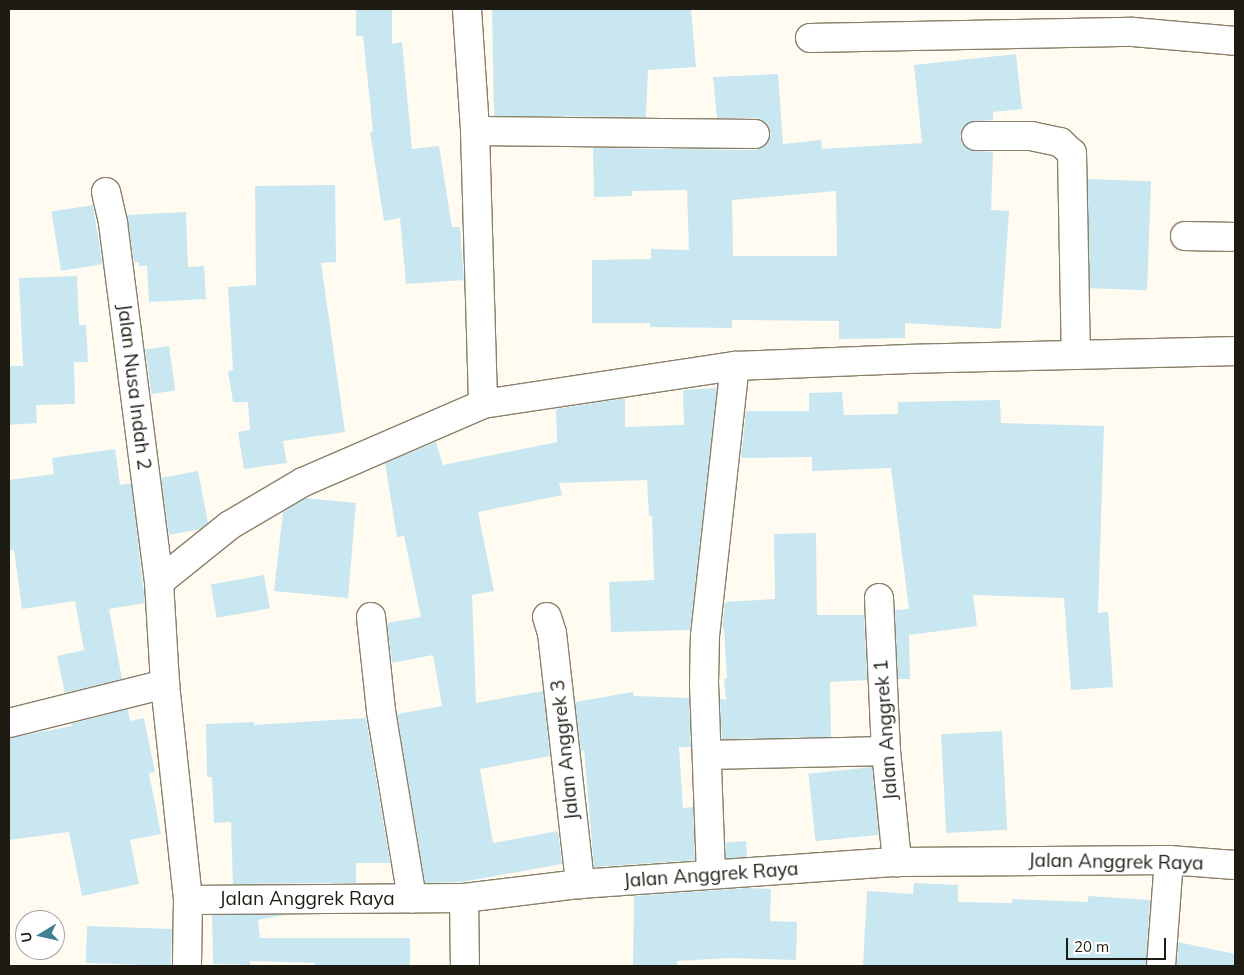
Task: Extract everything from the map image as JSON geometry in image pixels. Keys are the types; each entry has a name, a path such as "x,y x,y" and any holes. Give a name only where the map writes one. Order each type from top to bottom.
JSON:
{"street":[{"path":"468,9 475,131 483,404"},
{"path":"810,38 1133,32 1235,41"},
{"path":"475,131 754,134"},
{"path":"976,136 1030,136 1060,142 1072,153 1076,355"},
{"name":"Jalan Nusa Indah 2","path":"106,192 113,223 159,582 165,684 188,900 187,966"},
{"path":"1185,236 1235,237"},
{"path":"159,582 230,525 303,482 483,404 735,366 909,358 1235,351"},
{"path":"711,874 705,636 735,366"},
{"name":"Jalan Anggrek 1","path":"879,598 886,751 897,862"},
{"path":"370,617 382,711 412,898"},
{"name":"Jalan Anggrek 3","path":"547,617 552,633 580,884"},
{"path":"9,723 165,684"},
{"path":"708,755 886,751"},
{"path":"1161,966 1169,860"},
{"name":"Jalan Anggrek Raya","path":"188,900 464,898 580,884 897,862 1169,860 1235,865"},
{"path":"464,898 465,966"}],"building":[{"path":"356,9 392,9 392,44 402,42 412,149 439,146 452,227 460,227 464,280 406,284 400,218 384,221 370,132 373,131 363,36 356,36"},
{"path":"492,9 691,9 696,67 648,70 646,117 494,116"},
{"path":"1016,54 1022,109 993,112 993,120 969,122 963,128 960,136 962,143 969,150 993,152 991,210 1009,211 1001,329 905,323 905,338 839,339 839,321 732,320 732,328 650,327 650,323 592,323 592,260 651,259 651,249 689,250 687,190 632,191 632,196 594,197 593,148 755,150 762,148 768,142 771,135 769,127 763,121 755,118 717,118 713,77 778,74 783,144 821,140 822,149 922,143 914,65","holes":["836,191 837,256 733,256 732,200"]},
{"path":"1088,179 1151,181 1147,290 1084,288"},
{"path":"335,185 336,262 321,263 345,432 283,441 287,463 244,469 238,432 250,430 248,402 233,402 228,371 233,370 228,287 256,285 255,186"},
{"path":"93,205 102,264 61,271 52,212"},
{"path":"186,212 188,267 204,266 206,299 149,302 147,266 139,266 139,262 134,262 127,215"},
{"path":"77,276 79,325 86,325 88,362 74,362 75,404 36,405 37,423 9,425 9,366 23,366 19,278"},
{"path":"169,346 175,391 151,394 145,349"},
{"path":"717,388 690,630 611,632 609,582 654,580 652,516 649,516 647,480 559,483 562,495 478,512 494,591 472,595 476,703 543,691 550,756 480,769 493,843 558,831 562,864 462,882 425,883 397,714 442,706 433,655 392,663 387,623 421,617 404,536 397,537 385,463 436,442 443,465 557,442 556,409 625,398 625,427 684,425 683,390"},
{"path":"842,392 844,415 898,414 898,402 1000,400 1001,423 1104,426 1098,613 1108,612 1113,687 1071,690 1064,598 973,595 977,626 909,635 910,679 898,679 895,610 909,609 891,468 812,471 812,457 741,458 746,411 809,411 809,393"},
{"path":"115,449 120,485 131,483 145,603 109,609 122,679 65,693 57,656 84,650 75,601 22,609 14,550 9,551 9,480 54,474 52,458"},
{"path":"198,471 208,523 200,529 169,535 161,478"},
{"path":"306,498 356,503 348,598 274,591 283,512"},
{"path":"816,533 817,615 864,615 867,680 830,682 831,737 722,739 720,699 726,700 724,679 727,678 724,629 722,629 725,602 775,599 774,534"},
{"path":"264,575 270,608 217,618 211,584"},
{"path":"633,692 634,696 689,698 691,747 679,747 683,808 693,807 695,860 594,867 584,750 581,751 575,702"},
{"path":"128,709 130,721 144,718 155,772 149,773 161,834 130,840 139,884 82,896 69,832 9,840 9,738 72,726 71,724"},
{"path":"366,718 390,863 356,863 356,883 233,884 231,822 214,823 212,777 207,777 206,724 254,722 254,725"},
{"path":"1002,731 1007,830 946,833 941,734"},
{"path":"872,767 879,835 815,841 808,774"},
{"path":"746,841 747,857 726,858 725,842"},
{"path":"914,883 958,885 958,902 1012,903 1012,899 1088,902 1088,896 1150,900 1146,966 863,966 867,891 913,894"},
{"path":"749,888 771,889 770,921 797,922 796,960 729,958 677,961 677,966 633,966 634,896"},
{"path":"212,915 284,915 258,920 260,938 410,938 410,966 315,966 315,963 250,961 250,965 213,964"},
{"path":"87,926 172,929 171,966 86,963"},
{"path":"1178,942 1235,954 1235,966 1177,966"}]}
